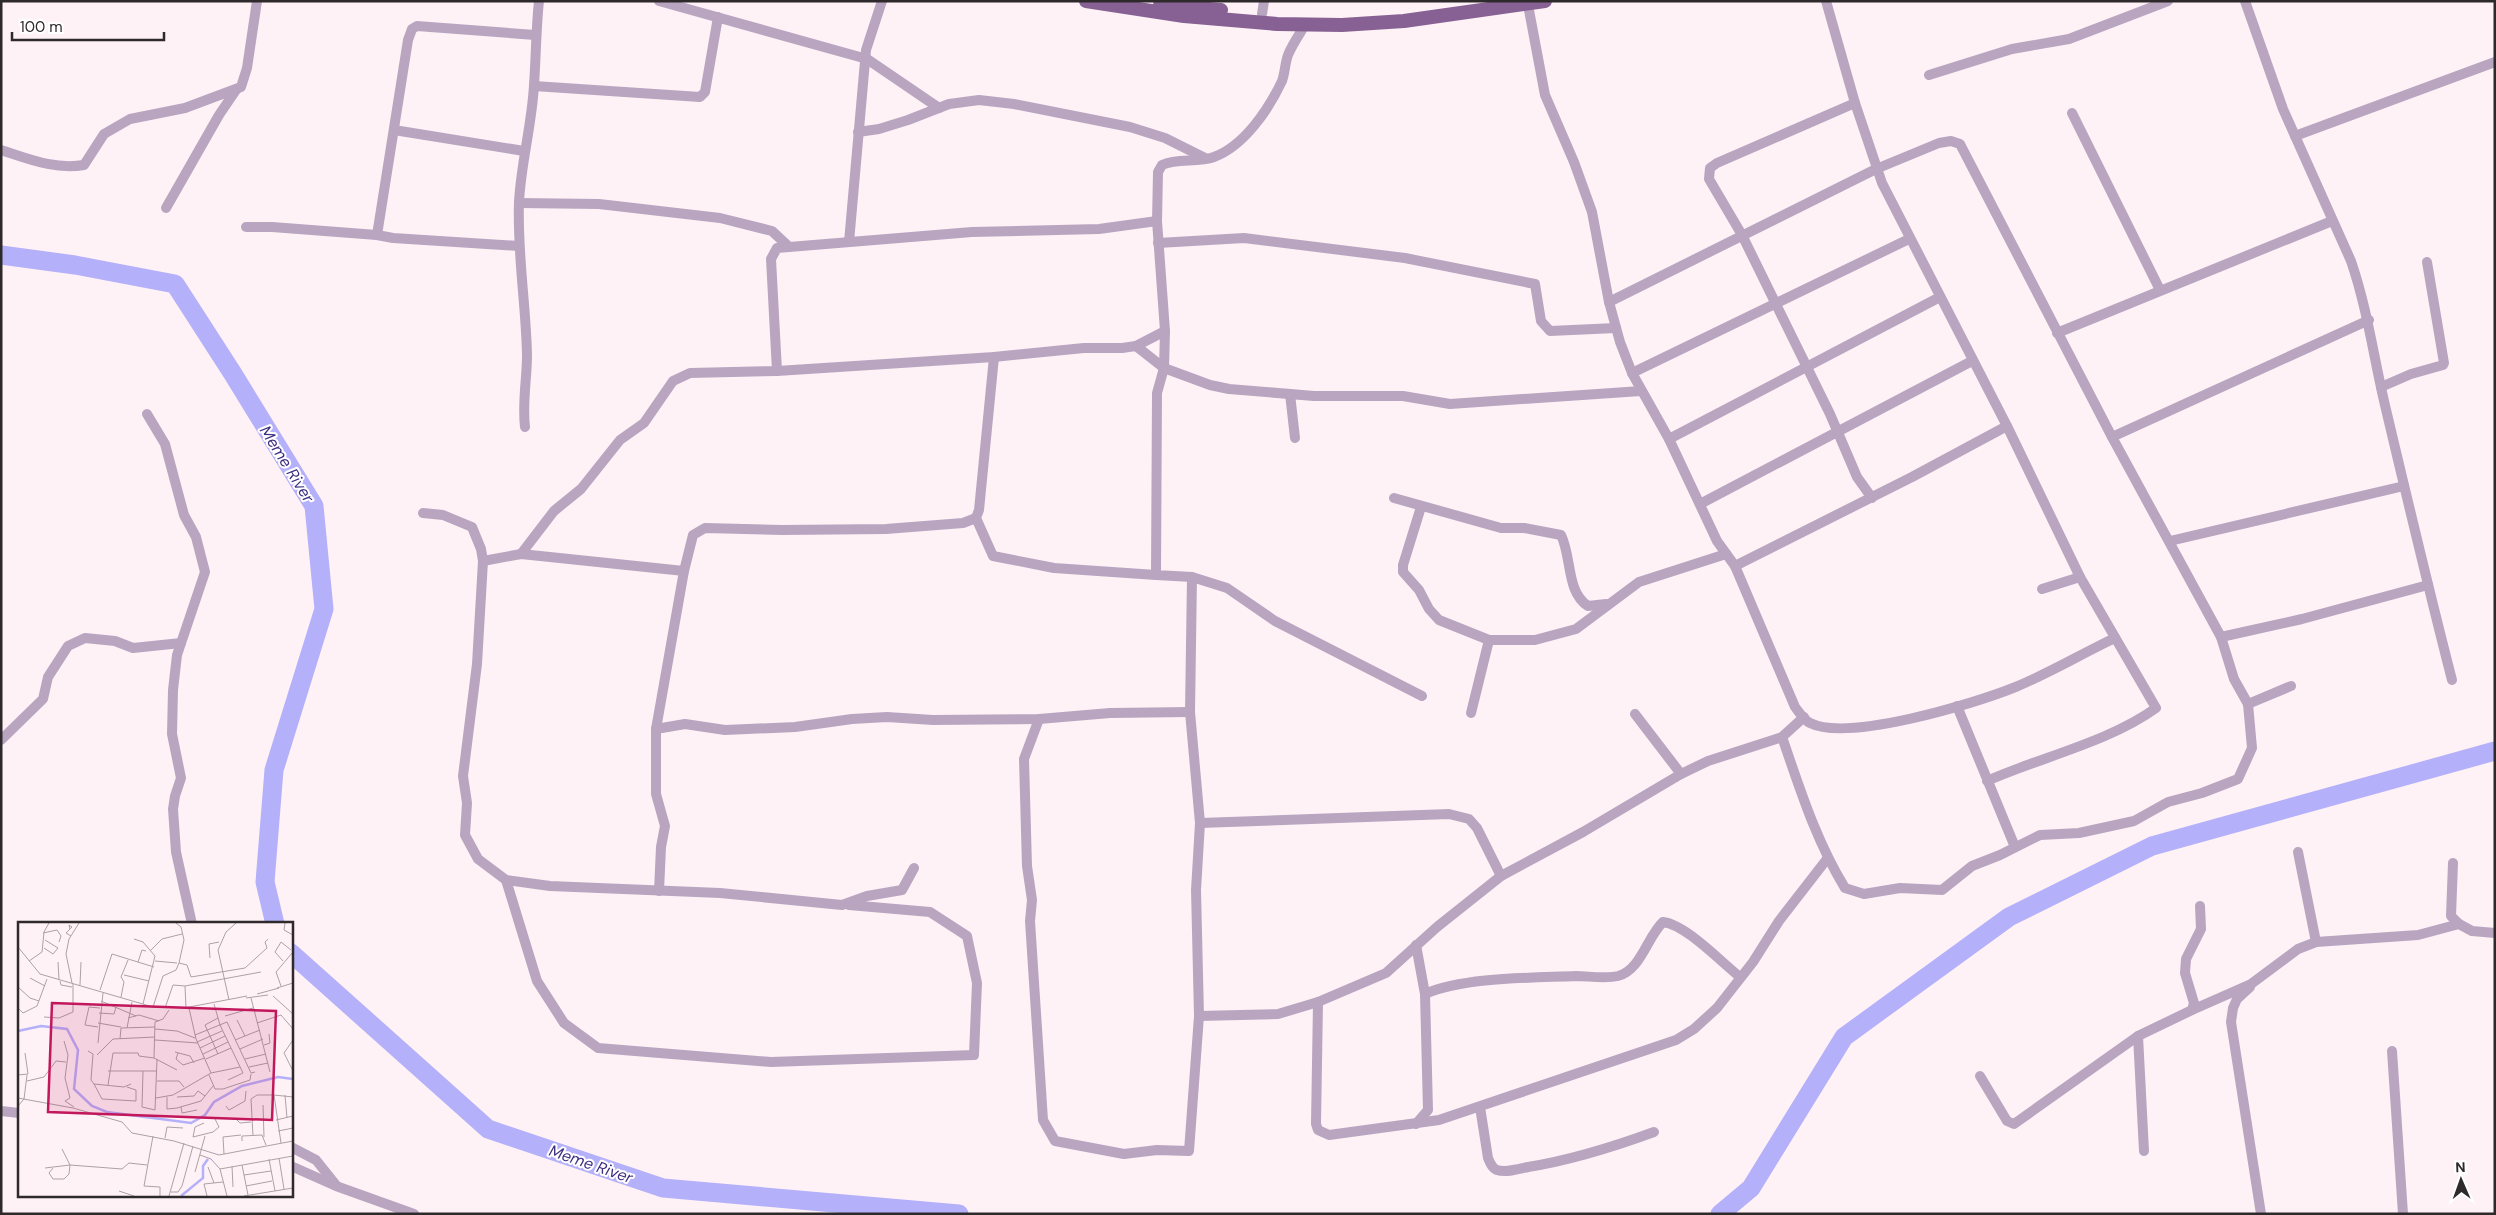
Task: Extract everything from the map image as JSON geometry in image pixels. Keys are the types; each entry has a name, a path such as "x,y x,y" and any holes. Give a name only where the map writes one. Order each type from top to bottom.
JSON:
{"main road":[{"path":"1086,1 1184,16 1305,25 1404,21 1528,5 1545,1"},
{"path":"1136,1 1263,8 1344,19 1399,16 1505,1"}],"street":[{"path":"166,208 219,115 244,81 256,1"},
{"path":"525,427 523,412 527,355 519,246 519,202 524,151 534,86 535,35 539,1"},
{"path":"659,1 866,59 939,108"},
{"path":"849,242 866,59 869,40 882,1"},
{"path":"1826,1 1854,103 1876,169 1909,240 2007,426 2080,577 2156,708 2143,717 2064,752 2022,765 1987,781"},
{"path":"1929,75 2012,49 2069,39 2168,1"},
{"path":"2245,1 2295,136 2351,261 2369,320 2381,387 2452,680"},
{"path":"1528,5 1545,95 1574,162 1592,212 1609,302 1632,374 1669,439 1717,541 1735,566 1795,707 1804,717 1816,726 1829,729 1847,729 1903,720 1957,706 2013,688 2115,638"},
{"path":"534,86 700,97 705,92 718,17"},
{"path":"1156,575 1157,393 1164,368 1165,331 1157,221 1158,172 1162,165 1170,162 1207,159 1227,150 1246,135 1282,80 1288,56 1305,25"},
{"path":"377,234 408,40 412,29 417,26 535,35"},
{"path":"2295,136 2495,62"},
{"path":"1,150 46,164 70,167 84,164 104,134 130,119 185,108 236,90"},
{"path":"858,132 886,127 949,104 980,100 1014,104 1130,127 1165,138 1207,159"},
{"path":"1854,103 1717,162 1710,168 1709,179 1742,235 1838,432 1857,477 1872,498"},
{"path":"2072,113 2160,290"},
{"path":"394,130 524,151"},
{"path":"1609,302 1876,169 1939,143 1951,141 1960,144 2112,438 2221,637 2234,679 2248,704 2252,748 2238,779 2202,793 2168,802 2134,821 2079,833 2040,835 1972,866 1942,890 1900,888 1864,894 1852,892 1845,888 1827,859 1812,824 1782,737"},
{"path":"519,202 599,204 720,218 772,231 787,246"},
{"path":"777,371 770,259 777,248 972,232 1099,229 1157,221"},
{"path":"2057,333 2332,221"},
{"path":"246,227 272,226 377,234 393,238 519,246"},
{"path":"1158,243 1244,238 1405,258 1535,284 1541,321 1550,331 1616,328"},
{"path":"1632,374 1909,240"},
{"path":"2381,387 2411,374 2443,366 2427,262"},
{"path":"1669,439 1807,369 1940,297"},
{"path":"2112,438 2369,320"},
{"path":"521,554 554,511 581,489 620,440 644,423 673,381 690,373 777,371 994,358 1084,348 1136,346 1165,331"},
{"path":"1136,346 1164,368 1210,385 1290,394 1403,396 1450,404 1641,391"},
{"path":"994,358 979,510 976,518 993,556 1054,568 1192,577 1227,588 1275,621 1422,696"},
{"path":"1700,504 1972,361"},
{"path":"1290,394 1295,438"},
{"path":"147,414 165,444 184,515 196,537 205,572 177,655 173,690 172,734 181,778 174,796 173,809 176,852 192,922"},
{"path":"1735,566 1872,498 2007,426"},
{"path":"2170,541 2404,486"},
{"path":"1394,498 1501,528 1524,528 1561,535 1566,544 1576,594 1580,602 1588,606 1607,604"},
{"path":"1421,507 1403,565 1403,572 1419,590 1429,609 1439,620 1489,640 1535,640 1576,629 1607,604 1639,582 1726,554"},
{"path":"422,513 443,515 472,527 481,549 483,561 477,664 464,776 467,804 465,835 478,859 506,880 550,886 720,894 930,912 967,936 977,983 974,1055 770,1062 598,1048 564,1023 537,981 506,880"},
{"path":"659,891 660,848 665,826 656,794 656,729 684,571 693,535 705,528 782,530 886,529 964,523 976,518"},
{"path":"483,561 521,554 684,571"},
{"path":"1039,720 1024,758 1027,866 1032,900 1030,921 1043,1120 1055,1141 1124,1154 1158,1150 1189,1151 1199,1016 1196,890 1200,822 1190,712 1192,577"},
{"path":"2042,589 2080,577"},
{"path":"2221,637 2302,619 2428,585"},
{"path":"1,740 43,699 48,677 68,646 85,638 115,641 133,648 181,643"},
{"path":"1471,713 1489,640"},
{"path":"2248,704 2291,686"},
{"path":"1957,706 2015,847"},
{"path":"656,729 685,724 725,730 796,727 852,719 888,717 933,720 1039,720 1110,713 1190,712"},
{"path":"1635,714 1681,774"},
{"path":"1199,1016 1278,1014 1318,1002 1386,973 1416,945 1501,876 1583,832 1681,774 1708,762 1782,737 1804,717"},
{"path":"1200,822 1449,814 1469,819 1477,828 1501,876"},
{"path":"2298,852 2316,942"},
{"path":"1318,1002 1316,1124 1318,1130 1329,1134 1439,1120 1676,1040 1694,1029 1717,1008 1753,962 1779,921 1827,859"},
{"path":"2453,863 2451,916 2459,924 2472,931 2495,933"},
{"path":"842,905 867,896 902,890 914,868"},
{"path":"2192,1010 2194,1003 2185,973 2186,959 2201,929 2200,906"},
{"path":"1425,994 1444,986 1519,979 1618,976 1639,960 1656,928 1663,922 1673,923 1690,934 1740,977"},
{"path":"1980,1076 2007,1121 2014,1124 2138,1036 2251,984 2298,949 2316,942 2418,935 2459,924"},
{"path":"1416,945 1425,994 1428,1110 1416,1124"},
{"path":"2251,984 2248,990 2237,999 2233,1008 2231,1022 2262,1214"},
{"path":"2138,1036 2144,1151"},
{"path":"2392,1051 2404,1214"},
{"path":"1480,1106 1488,1158 1490,1164 1496,1170 1512,1170 1564,1161 1654,1132"},
{"path":"1428,1110 1439,1120"},
{"path":"1,1111 18,1113"},
{"path":"292,1148 316,1160 336,1186"},
{"path":"292,1166 336,1186 414,1214"}],"waterway":[{"name":"Meme River","path":"1,255 75,265 175,284 314,506 324,609 274,770 265,882 275,922"},
{"path":"1720,1214 1751,1188 1844,1037 2009,917 2152,846 2495,751"},
{"name":"Meme River","path":"292,954 488,1129 663,1188 959,1214"}]}
